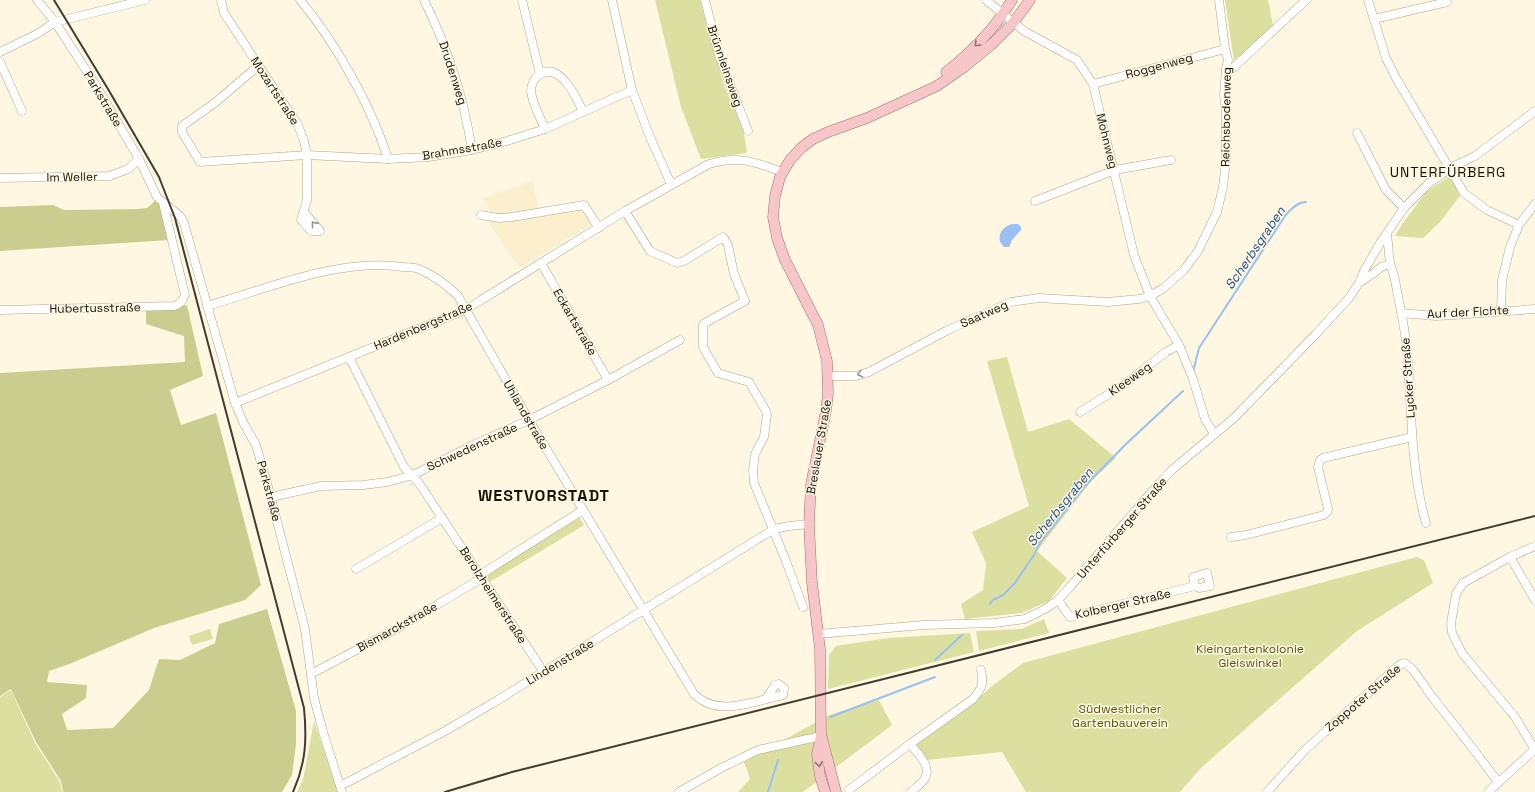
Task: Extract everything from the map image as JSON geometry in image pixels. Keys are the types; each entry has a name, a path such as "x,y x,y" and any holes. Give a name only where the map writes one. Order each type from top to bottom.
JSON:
{"main road":[{"name":"Breslauer Straße","path":"905,100 934,81 960,61 1003,15 1012,0"},
{"name":"Breslauer Straße","path":"836,792 821,736 818,634 812,576 809,524 811,484 826,412 828,394 827,360 818,325 785,260 777,238 773,217 775,196 782,172 790,160 813,139 866,118 937,86 991,45 1013,23 1030,0"},
{"name":"Breslauer Straße","path":"821,736 817,754 820,776 825,792"}],"street":[{"name":"Parkstraße","path":"37,0 55,22 95,84 139,159 158,197 163,203 180,216 184,223 235,403 244,424 256,445 271,497 305,629 314,698 322,732 341,788"},
{"path":"0,52 37,34 55,22 145,0"},
{"name":"Mozartstraße","path":"221,0 224,13 298,125 307,154 307,200 304,212"},
{"path":"300,0 323,31 350,74 381,136 388,159"},
{"name":"Drudenweg","path":"424,0 439,31 453,68 466,113 472,150"},
{"path":"522,0 540,74"},
{"path":"612,0 632,90 650,137 671,184"},
{"name":"Brünnleinsweg","path":"705,0 719,55 748,131"},
{"path":"986,0 1013,23"},
{"name":"Reichsbodenweg","path":"1150,296 1164,288 1184,270 1198,251 1217,212 1223,187 1226,161 1226,114 1224,95 1228,60 1225,49 1219,0"},
{"path":"1226,69 1232,69 1306,0"},
{"path":"1368,0 1386,58 1396,78 1464,193 1487,210 1519,226"},
{"path":"1374,19 1416,10 1421,3 1446,2"},
{"name":"Mohnweg","path":"1013,23 1024,31 1077,60 1093,84 1115,170 1134,255 1150,296"},
{"name":"Roggenweg","path":"1093,84 1225,49"},
{"path":"0,62 22,111"},
{"name":"Brahmsstraße","path":"258,66 216,102 182,126 182,132 200,162 307,154 388,159 428,157 472,150 545,129 632,90"},
{"path":"545,129 532,96 531,88 534,80 540,74 548,72 555,73 567,83 583,112"},
{"name":"Unterfürberger Straße","path":"818,634 908,626 994,623 1025,619 1045,609 1058,600 1154,489 1214,434 1234,418 1349,298 1360,283 1364,271 1380,243 1404,208 1428,184 1450,168 1475,156 1535,110"},
{"path":"1357,133 1386,190 1404,208"},
{"name":"Im Weller","path":"0,178 110,176 128,168 139,159"},
{"name":"Hardenbergstraße","path":"235,403 465,310 625,211 709,164 722,160 735,159 753,161 782,172"},
{"path":"1035,201 1115,170 1171,160"},
{"name":"Parkstraße","path":"163,203 185,295"},
{"path":"1501,310 1502,280 1510,247 1519,226 1535,204"},
{"path":"481,215 499,218 512,217 584,205 599,228"},
{"path":"625,211 650,251 677,263 684,261 723,237 728,245 734,274 745,301 703,324 703,347 718,373 749,382 766,411 767,415 764,437 755,454 753,469 754,483 774,529 803,607"},
{"name":"Lycker Straße","path":"1387,234 1390,264 1407,349 1412,437 1421,504 1426,523"},
{"path":"1381,267 1376,265 1374,255 1382,250 1390,254"},
{"name":"Eckartstraße","path":"541,263 608,380"},
{"name":"Uhlandstraße","path":"207,306 304,277 359,266 390,264 420,269 445,284 458,296 529,420 694,694 701,700 717,707 745,705 766,699"},
{"name":"Unterfürberger Straße","path":"1360,283 1381,267 1390,264"},
{"name":"Hubertusstraße","path":"0,310 174,306 180,304 184,300 185,295"},
{"path":"1150,296 1179,345 1193,379 1205,419 1214,434"},
{"name":"Saatweg","path":"828,376 856,376 869,372 948,330 1011,302 1039,298 1108,302 1138,299 1150,296"},
{"name":"Auf der Fichte","path":"1401,313 1436,316 1501,310 1535,309"},
{"name":"Schwedenstraße","path":"271,497 321,486 363,485 387,482 413,475 467,448 529,420 608,380 680,340"},
{"name":"Kleeweg","path":"1080,412 1125,384 1166,352 1179,345"},
{"name":"Berolzheimerstraße","path":"349,357 404,467 419,483 543,671"},
{"path":"1231,537 1246,535 1324,515 1327,512 1328,507 1318,467 1320,460 1323,458 1412,437"},
{"name":"Bismarckstraße","path":"311,674 398,628 583,510"},
{"path":"356,569 442,518"},
{"name":"Lindenstraße","path":"341,788 347,782 444,731 493,703 774,529 809,524"},
{"path":"1488,792 1535,750 1515,717 1462,653 1452,633 1451,623 1456,594 1461,585 1469,579 1510,557 1535,546"},
{"path":"1510,557 1535,600"},
{"name":"Kolberger Straße","path":"1058,600 1070,617 1195,586"},
{"name":"Zoppoter Straße","path":"1267,792 1304,751 1399,665 1404,663 1409,666 1479,755 1498,782"},
{"path":"849,790 973,699 983,682 982,670"},
{"path":"678,792 723,767 758,750 821,736"},
{"path":"910,744 924,761 927,773 925,779 911,792"}],"shaded area":[{"path":"533,181 539,214 583,208 592,224 519,268 486,219 493,217 483,198"}],"green space":[{"path":"655,0 700,0 724,85 743,127 747,153 701,159 681,107"},
{"path":"1225,0 1268,0 1273,25 1234,61"},
{"path":"1450,176 1460,196 1440,222 1423,238 1395,236 1426,192"},
{"path":"156,200 162,208 169,240 0,251 0,207 53,205 64,210 138,209 147,208"},
{"path":"187,305 203,376 170,390 181,425 216,413 261,585 245,600 154,628 72,663 49,671 47,682 87,685 86,698 62,714 67,730 113,728 149,690 159,659 180,660 215,643 219,624 267,609 296,711 296,744 292,775 282,792 63,792 61,781 36,742 11,689 0,696 0,373 185,362 184,336 146,324 146,311"},
{"path":"1007,357 1028,432 1069,419 1116,458 1093,479 1037,551 1067,578 1049,601 1022,613 965,619 961,604 983,590 986,563 972,532 1029,506 987,361"},
{"path":"579,517 584,525 490,582 485,574"},
{"name":"Südwestlicher Gartenbauverein","path":"1417,557 1424,560 1433,583 1357,631 1202,767 1180,792 1026,792 1002,752 927,760 915,746 968,708 992,686 1023,663"},
{"path":"1044,619 1049,633 979,651 976,631 1022,629"},
{"path":"210,629 213,639 192,645 189,636"},
{"path":"970,633 974,652 828,689 829,655 836,646 889,638"},
{"path":"11,690 35,743 60,782 62,792 0,792 0,697"},
{"path":"879,700 892,725 803,792 738,792 750,779 744,762 829,715"},
{"path":"314,721 338,792 297,792 303,780"}],"water":[{"path":"1012,224 1018,224 1021,227 1021,230 1012,240 1009,247 1004,247 1000,242 1001,233 1006,227"}],"waterway":[{"name":"Scherbsgraben","path":"1193,372 1199,348 1285,216 1291,209 1303,202 1306,202"},
{"name":"Scherbsgraben","path":"990,604 993,600 1003,595 1015,583 1034,555 1040,543 1085,486 1126,444 1183,391"},
{"name":"Scherbsgraben","path":"935,660 962,635"},
{"name":"Scherbsgraben","path":"830,717 935,677"},
{"name":"Scherbsgraben","path":"768,792 778,760"}],"railway":[{"path":"54,0 159,177 175,218 304,708 305,741 303,761 293,792"},
{"path":"445,792 512,772 1535,516"}],"district":[{"name":"UNTERFÜRBERG","path":"1448,172"},
{"name":"WESTVORSTADT","path":"544,495"}],"park label":[{"name":"Kleingartenkolonie Gleiswinkel","path":"1250,656"}]}
